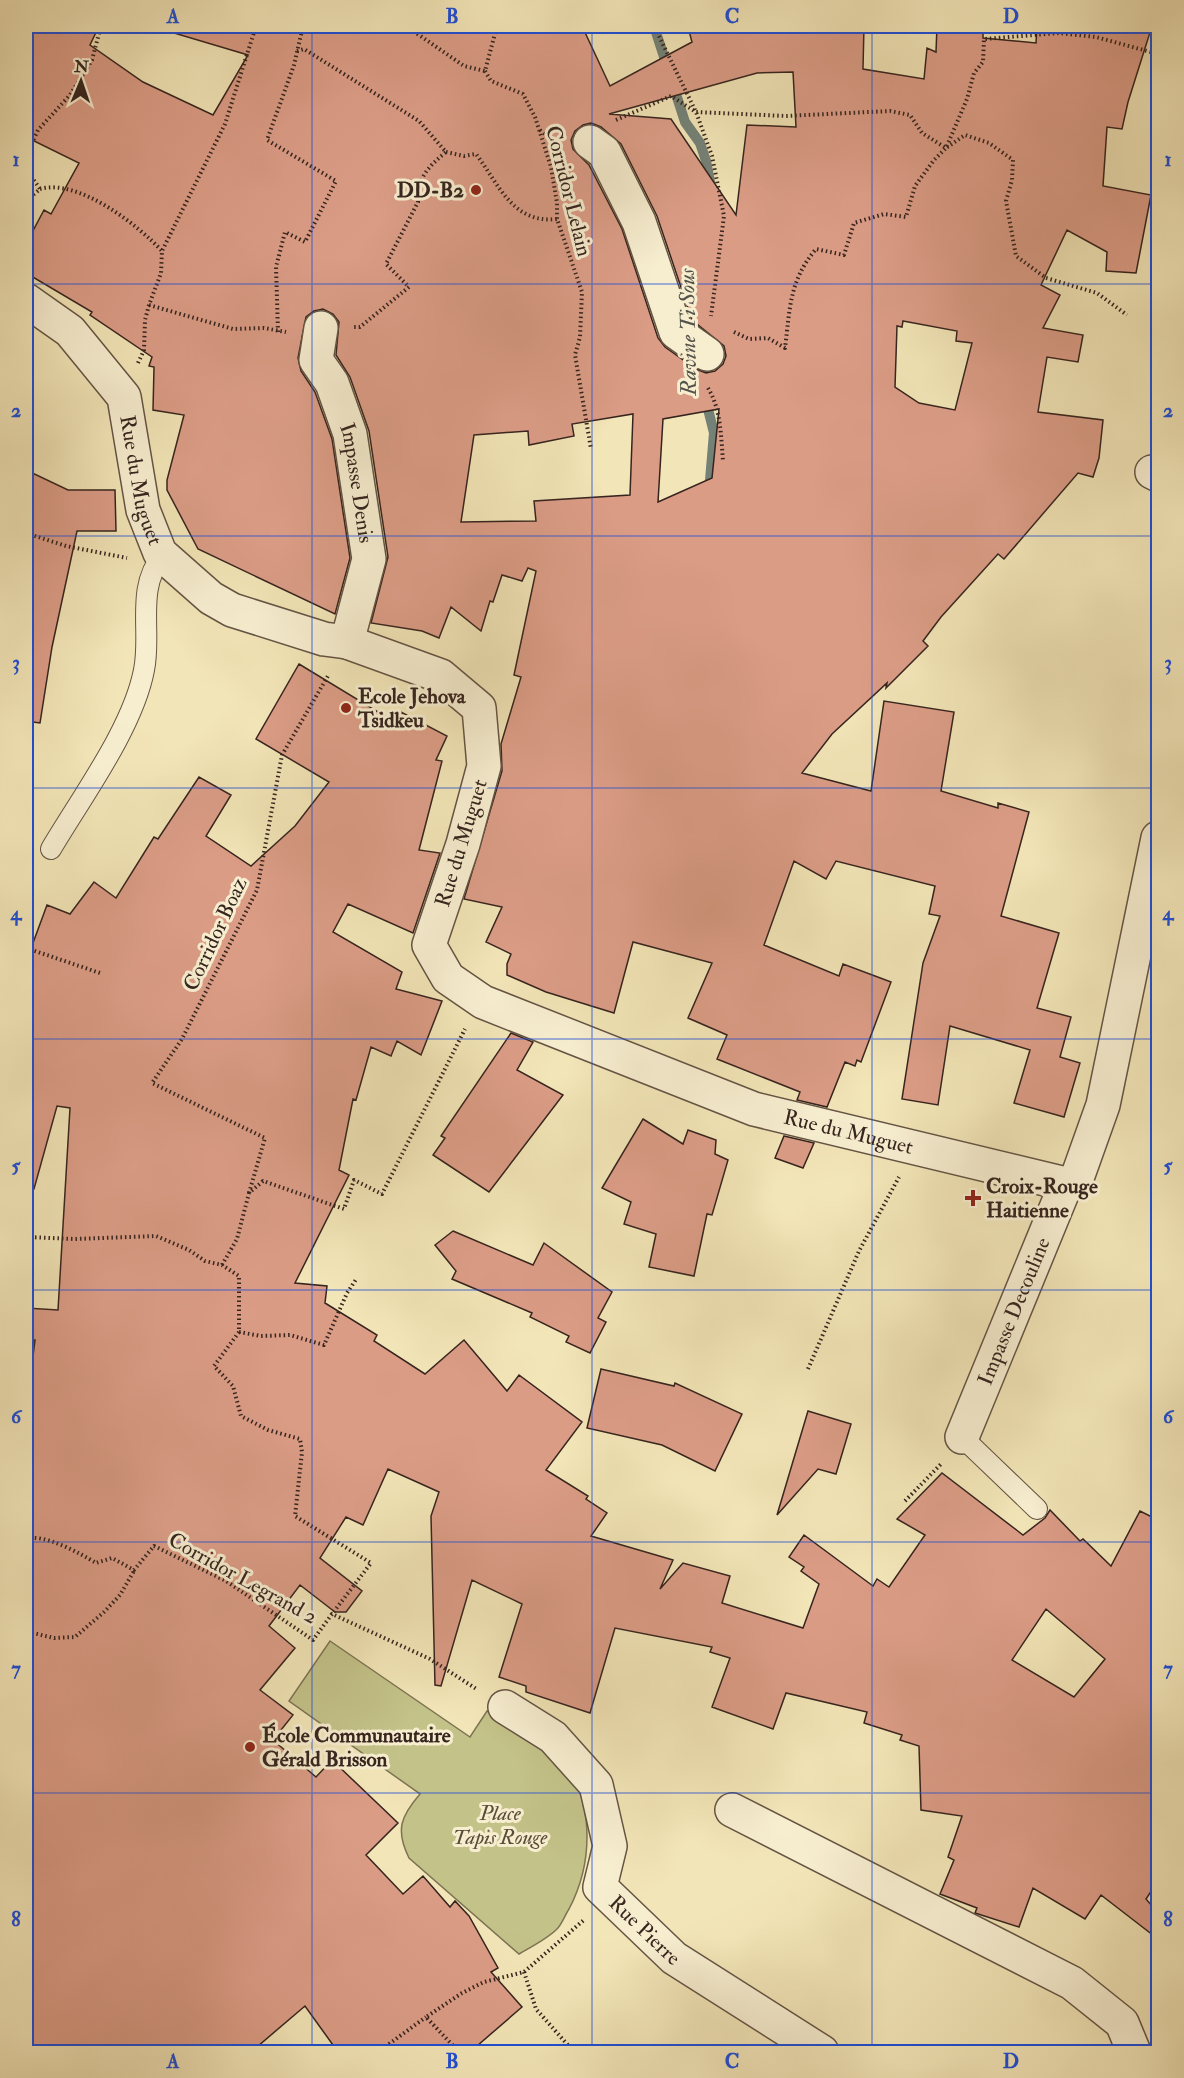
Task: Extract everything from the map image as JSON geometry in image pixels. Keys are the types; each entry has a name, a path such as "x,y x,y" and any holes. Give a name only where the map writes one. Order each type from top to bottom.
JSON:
{"street":[{"path":"590,142 604,152 639,222 676,332 707,354"},
{"name":"Rue du Muguet","path":"26,300 70,331 124,397 143,510 161,554 211,598 232,610 324,639 347,642 441,676 479,708 484,766 462,844 429,945 448,978 483,1002 754,1110 1066,1184"},
{"name":"Impasse Denis","path":"321,328 316,360 332,383 350,434 369,559 347,642"},
{"name":"Impasse Decouline","path":"962,1437 1066,1184 1077,1178 1103,1105 1158,838"},
{"name":"Rue Pierre","path":"505,1707 553,1737 596,1785 610,1846 600,1887 674,1958 822,2052"},
{"path":"732,1810 1072,1983 1122,2023 1134,2052"}],"lane":[{"path":"51,849 126,722 144,670 150,574 161,554"},
{"path":"962,1437 1037,1509"}],"path":[{"path":"26,156 38,130 70,95 92,60 101,26"},
{"path":"144,350 145,320 161,273 162,251 225,124 256,26"},
{"path":"279,332 276,267 285,232 305,242 336,181 267,140 297,51 303,26"},
{"name":"Corridor Lelain","path":"406,26 464,66 485,71 491,81 523,94 540,130 551,167 557,203 557,219 582,292 579,337 575,355 591,449"},
{"path":"485,71 497,26"},
{"path":"654,26 696,112 712,156 723,216 711,317 705,346 709,372 706,386 714,399 723,461"},
{"path":"946,148 967,99 974,73 982,62 984,39 1059,33 1096,37 1158,54"},
{"path":"297,51 304,49 403,110 419,121 446,152 464,156 476,154 503,195 529,217 542,221 557,219"},
{"path":"540,130 561,148 586,153 594,127 620,119 670,96 696,112 786,116 890,111 910,115 922,133 946,148"},
{"path":"727,329 749,339 768,338 785,348 793,284 803,265 816,249 844,255 855,222 884,214 906,218 915,186 934,160 946,148 965,135 989,143 1013,160 1012,180 1006,201 1016,256 1046,278 1097,293 1127,315"},
{"path":"149,305 233,329 264,328 279,332 360,327 409,287 386,264 418,202 417,192 424,172 446,152"},
{"path":"26,169 40,189"},
{"path":"26,201 40,189 73,191 91,198 142,230 162,251"},
{"path":"711,317 719,323"},
{"path":"26,533 66,546 129,558 161,554"},
{"name":"Corridor Boaz","path":"249,1192 266,1138 152,1083 182,1039 257,890 282,755 347,642"},
{"path":"26,948 100,974"},
{"path":"222,1265 237,1239 249,1192 263,1181 344,1209 354,1180 382,1194 477,1005 483,1002"},
{"path":"808,1369 859,1251 914,1148"},
{"path":"26,1237 75,1239 156,1236 189,1250 205,1261 222,1265 239,1276 239,1332 214,1366 232,1386 241,1416 268,1430 300,1439 302,1452 295,1516 371,1563 332,1614"},
{"path":"239,1332 261,1336 290,1335 324,1345 347,1293 357,1278"},
{"path":"905,1501 937,1469 962,1437"},
{"path":"26,1539 33,1536 77,1551 96,1563 112,1558 134,1570 112,1604 75,1637 54,1638 29,1632 26,1627"},
{"name":"Corridor Legrand 2","path":"134,1570 154,1546 226,1581 313,1640 332,1614 430,1659 505,1707"},
{"path":"378,2052 462,1993 484,1982 524,1972 611,1897"},
{"path":"524,1972 536,2009 571,2052"},
{"path":"426,2017 459,2052"}],"green space":[{"name":"Place Tapis Rouge","path":"330,1641 470,1737 487,1711 540,1741 559,1756 566,1765 582,1799 586,1818 586,1855 577,1892 559,1927 549,1936 519,1954 409,1858 402,1839 402,1824 408,1809 420,1794 289,1701"}],"building":[{"path":"26,26 99,26 90,45 143,82 213,115 248,55 174,33 175,26 582,26 610,86 692,42 689,31 708,26 864,26 863,69 924,79 927,48 936,52 937,26 983,26 983,38 1036,43 1037,26 1152,26 1122,129 1107,127 1103,186 1151,195 1136,273 1106,271 1107,252 1067,230 1041,285 1060,295 1043,328 1083,335 1078,362 1047,357 1038,412 1103,420 1099,458 1093,477 1078,473 1004,559 998,554 941,617 923,641 928,646 886,688 887,683 832,734 802,773 871,791 884,701 954,712 941,791 998,808 998,803 1029,812 1001,916 1059,933 1037,1008 1071,1017 1060,1057 1080,1063 1064,1117 1014,1103 1030,1050 950,1026 938,1105 902,1099 923,963 940,916 929,914 935,886 836,861 826,879 794,861 764,945 839,976 843,964 891,982 861,1062 857,1060 855,1066 845,1062 827,1107 797,1100 800,1092 717,1059 727,1035 688,1018 712,963 633,942 614,1013 546,992 507,975 507,964 511,954 486,942 502,907 464,899 502,771 501,744 521,677 514,675 536,571 528,568 522,581 502,575 493,602 490,601 481,631 451,607 439,638 422,631 371,623 388,557 369,431 350,377 336,355 339,322 333,314 323,309 314,311 306,317 298,358 301,371 315,392 332,439 350,558 335,614 198,549 167,490 167,480 184,415 153,410 154,367 149,366 152,357 90,315 92,312 26,273 26,244 44,210 51,214 79,163 26,137","holes":["793,72 796,127 747,125 736,215 671,119 609,114 757,73","591,123 601,127 621,144 657,216 692,320 724,346 726,356 723,364 715,371 706,373 696,369 665,347 658,338 622,229 589,165 573,149 571,140 575,131","903,321 957,331 956,341 972,343 955,410 919,403 895,387 897,326 902,327","719,409 712,478 658,502 663,419","633,414 630,495 534,501 536,521 461,522 474,435 528,431 529,445 574,436 572,424"]},
{"path":"26,470 68,490 115,490 116,531 77,531 52,647 40,723 26,721"},
{"path":"299,664 396,723 401,712 447,736 436,760 442,761 419,850 440,853 413,933 348,904 333,932 402,972 396,989 442,1001 421,1055 397,1041 391,1056 371,1047 356,1100 353,1099 339,1170 349,1175 295,1283 327,1286 325,1303 377,1335 374,1341 425,1374 464,1340 507,1391 519,1375 582,1422 546,1470 588,1496 586,1499 607,1513 591,1536 673,1560 660,1589 683,1563 730,1576 722,1603 803,1628 819,1584 801,1571 804,1567 789,1557 804,1535 873,1586 877,1579 889,1587 925,1535 897,1519 942,1473 1023,1535 1045,1518 1050,1510 1080,1541 1083,1539 1111,1566 1140,1511 1158,1520 1158,1881 1146,1899 1158,1913 1158,1939 1101,1895 1085,1919 1033,1888 1019,1927 975,1913 977,1908 940,1894 954,1860 948,1857 962,1816 921,1810 919,1746 900,1740 902,1735 864,1723 867,1712 786,1693 773,1729 712,1707 730,1658 710,1652 712,1647 615,1628 590,1713 526,1692 526,1686 499,1677 522,1604 472,1580 441,1686 435,1685 431,1516 439,1492 388,1469 363,1525 346,1517 320,1558 362,1591 346,1612 335,1612 300,1585 269,1626 295,1648 260,1690 293,1715 273,1740 316,1777 332,1760 398,1823 366,1855 403,1894 423,1876 450,1907 455,1901 469,1916 498,1968 491,1972 522,2007 470,2052 338,2052 305,2006 251,2052 26,2052 26,1412 35,1340 26,1340 26,1308 58,1310 70,1108 57,1106 34,1189 26,1188 26,962 47,905 70,914 94,882 116,898 154,837 158,839 199,777 231,795 206,836 251,866 295,826 329,782 256,739","holes":["1046,1609 1105,1659 1074,1697 1012,1660"]},
{"path":"511,1033 533,1042 517,1070 563,1095 489,1192 433,1155 445,1138 441,1136"},
{"path":"643,1119 683,1144 688,1130 716,1140 715,1154 728,1160 712,1215 707,1214 694,1276 649,1267 656,1234 624,1224 631,1202 602,1188"},
{"path":"784,1136 814,1143 803,1168 775,1158"},
{"path":"453,1231 533,1265 544,1243 612,1292 598,1318 606,1322 590,1353 566,1342 569,1336 530,1317 532,1313 452,1279 456,1271 435,1245"},
{"path":"601,1369 674,1386 675,1383 742,1414 715,1471 662,1445 587,1428"},
{"path":"808,1411 851,1424 836,1474 818,1469 777,1515"}],"waterway":[{"name":"Ravine Ti Sous","path":"654,26 685,122 700,143 711,187"},
{"name":"Ravine Ti Sous","path":"703,356 702,385 714,433 709,492"}],"place":[{"name":"DD-B2","path":"476,190"},
{"name":"Ecole Jehova Tsidkeu","path":"346,708"},
{"name":"Croix-Rouge Haitienne","path":"973,1198"},
{"name":"École Communautaire Gérald Brisson","path":"250,1747"}]}
